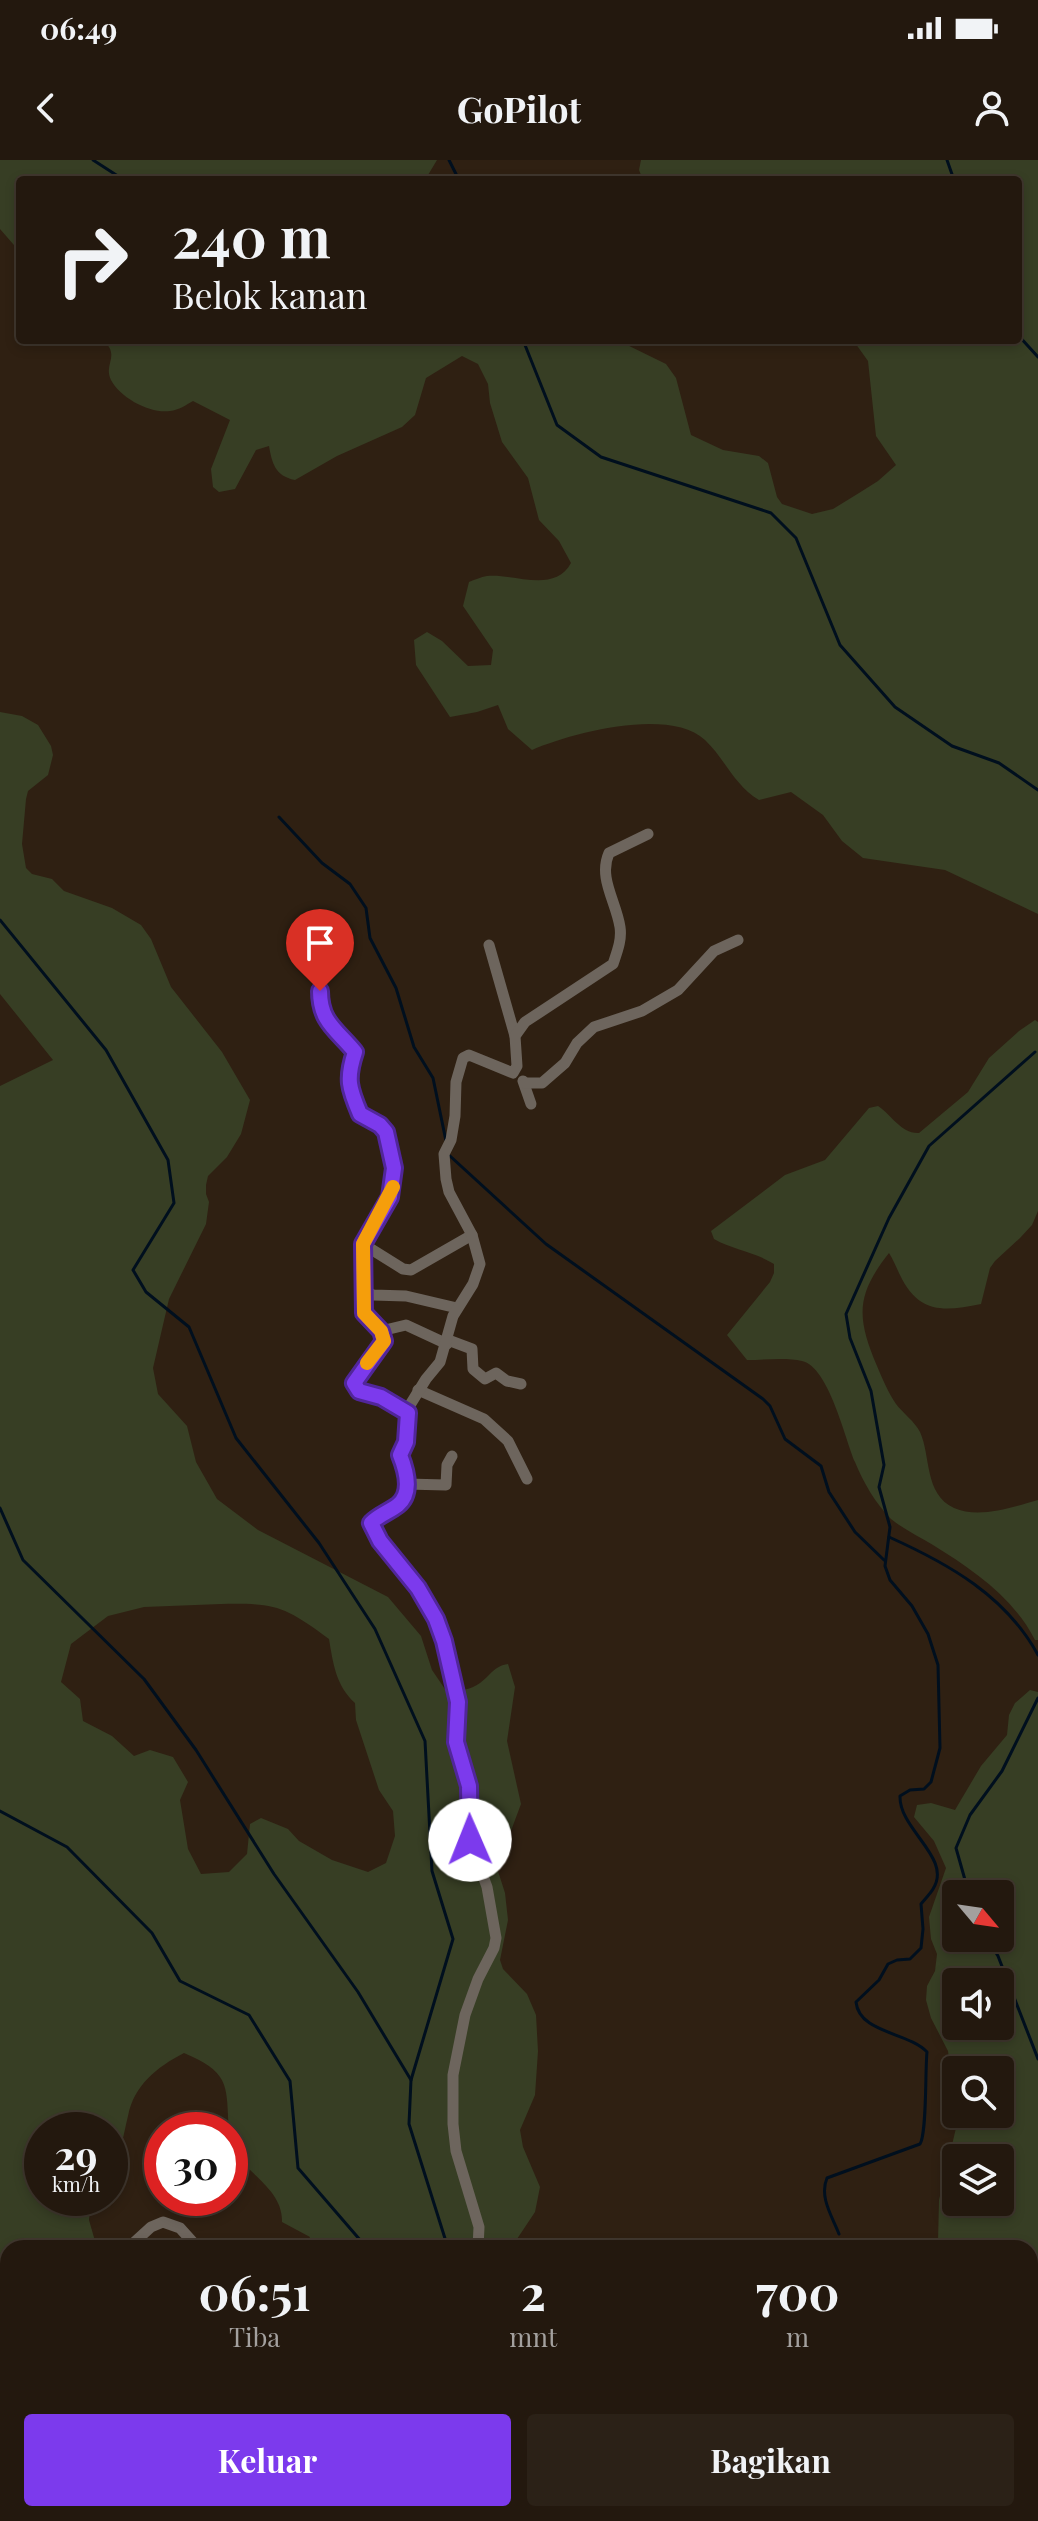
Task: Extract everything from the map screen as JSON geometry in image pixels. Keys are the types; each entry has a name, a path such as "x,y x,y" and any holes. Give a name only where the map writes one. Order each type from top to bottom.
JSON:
{"street":[{"path":"515,1036 525,1022 613,964 619,948 620,930 606,878 605,862 609,853 648,834"},
{"path":"328,920 327,948 318,975 320,1004 325,1021 346,1039 355,1052 349,1072 349,1086 360,1114 386,1132 394,1168 390,1197 363,1244 364,1313 381,1331 384,1341 355,1379 354,1387 364,1394 381,1397 408,1413"},
{"path":"525,1083 542,1083 565,1063 584,1034 605,1022 642,1011 678,990 714,951 738,940"},
{"path":"489,945 515,1036 516,1071 525,1083 531,1104"},
{"path":"478,2240 479,2227 461,2172 454,2138 453,2075 465,2015 496,1938 487,1887 470,1840 469,1786 456,1742 458,1702 444,1641 436,1619 418,1588 371,1526 375,1519 401,1502 406,1470 400,1455 406,1442 408,1413 418,1390 440,1362 457,1308 473,1284 480,1264 472,1235 449,1192 444,1154 451,1140 456,1082 463,1058 469,1055 508,1072 516,1071"},
{"path":"363,1244 403,1269 411,1270 472,1235"},
{"path":"364,1290 373,1295 406,1296 457,1308"},
{"path":"381,1331 406,1325 472,1349 473,1369 485,1379 496,1373 507,1381 521,1384"},
{"path":"418,1390 484,1419 508,1441 527,1479"},
{"path":"406,1484 446,1485 447,1465 452,1456"},
{"path":"137,2240 151,2227 163,2222 180,2228 191,2240"}],"green space":[{"path":"0,160 437,160 426,176 16,176 16,247 0,229"},
{"path":"641,160 1038,160 1038,914 945,870 863,858 842,841 823,815 791,792 759,800 750,794 705,740 689,730 668,725 620,726 532,750 508,729 498,705 450,717 416,665 414,640 427,632 442,641 468,666 491,665 493,650 463,606 469,582 487,576 544,580 564,572 571,563 559,541 539,520 528,478 502,442 490,403 488,384 478,364 462,356 426,378 415,415 402,427 337,456 295,480 276,468 269,446 256,450 235,489 219,492 213,487 211,469 230,420 193,401 170,411 145,407 121,393 111,380 111,351 106,344 625,344 666,364 676,378 691,435 723,450 759,456 768,463 777,497 782,504 812,514 833,509 878,481 896,465 876,436 868,361 856,344 1022,344 1022,176 641,176"},
{"path":"0,712 22,716 38,725 53,755 48,775 28,791 26,799 22,844 26,868 32,874 52,879 64,891 112,908 141,925 151,939 171,987 222,1052 250,1100 241,1134 227,1157 208,1176 206,1224 169,1299 153,1368 158,1394 187,1426 196,1462 217,1499 258,1530 388,1597 421,1636 432,1670 447,1692 473,1687 496,1669 508,1664 515,1687 507,1741 521,1804 497,1868 505,1893 508,1920 500,1960 503,1969 527,1994 536,2015 538,2051 535,2095 520,2130 523,2147 540,2187 535,2212 516,2240 309,2240 310,2237 282,2222 277,2201 248,2167 248,2112 227,2112 226,2093 220,2077 209,2066 184,2053 165,2064 141,2086 128,2117 128,2112 24,2112 24,2216 89,2216 95,2240 0,2240 0,1086 53,1060 0,994","holes":["240,1604 279,1609 301,1619 329,1639 339,1682 355,1703 356,1720 379,1790 393,1811 395,1836 386,1863 368,1872 332,1860 299,1841 288,1829 261,1818 250,1824 247,1854 229,1872 201,1874 188,1849 180,1800 188,1782 173,1757 150,1750 134,1756 112,1736 83,1721 80,1699 61,1682 71,1644 108,1616 144,1607"]},
{"path":"1035,1020 1038,1022 1038,1211 1032,1225 990,1268 981,1304 945,1308 924,1304 907,1288 889,1253 870,1282 865,1295 863,1320 888,1390 920,1432 933,1484 944,1502 954,1508 974,1512 996,1511 1038,1500 1038,1640 1016,1611 991,1586 885,1513 862,1477 835,1405 812,1366 789,1359 747,1360 727,1335 770,1282 774,1264 714,1239 711,1231 785,1175 825,1160 869,1108 878,1106 902,1127 919,1133 968,1092 989,1058"},
{"path":"1030,1690 1038,1692 1038,2240 938,2240 942,2187 942,2216 1014,2216 1014,2144 952,2144 956,2128 1014,2128 1014,2056 949,2056 942,2040 1014,2040 1014,1968 942,1968 942,2039 926,2000 937,1954 931,1939 929,1917 946,1868 934,1841 914,1817 917,1805 931,1803 955,1810 981,1766 1007,1735 1009,1715 1015,1703"}],"waterway":[{"path":"93,160 118,176"},
{"path":"449,160 457,176"},
{"path":"947,160 953,176"},
{"path":"1022,339 1038,357"},
{"path":"525,344 557,425 601,457 771,513 796,538 840,645 895,707 952,746 999,763 1038,790"},
{"path":"279,817 322,863 350,884 366,908 370,938 396,988 414,1047 433,1078 446,1141"},
{"path":"0,920 106,1050 168,1160 174,1203 133,1270 146,1292 189,1327 236,1438 319,1543 375,1629 425,1741 432,1871 453,1939 411,2080 409,2124 445,2240"},
{"path":"839,2234 825,2199 827,2178 920,2144 922,2138 927,2052 919,2045 866,2020 856,2002 879,1980 888,1964 910,1959 921,1948 921,1904 933,1889 937,1877 936,1866 908,1821 900,1796 910,1790 924,1789 931,1782 940,1748 938,1665 928,1634 912,1606 890,1580 885,1566 890,1527 879,1487 884,1465 871,1391 850,1338 846,1314 889,1218 929,1146 1035,1052"},
{"path":"450,1156 546,1244 763,1399 770,1406 785,1439 821,1466 829,1492 855,1532 884,1560"},
{"path":"0,1508 23,1560 144,1679 196,1750 274,1874 358,1992 411,2080"},
{"path":"889,1537 954,1571 993,1599 1010,1615 1038,1655"},
{"path":"965,1880 956,1848 970,1815 1002,1771 1038,1698"},
{"path":"0,1811 67,1847 152,1933 180,1981 249,2015 290,2081 298,2168 360,2240"},
{"path":"996,1952 1038,2059"}],"slow traffic":[{"path":"367,1363 381,1347 384,1336 364,1313 363,1244 393,1187"}],"route":[{"path":"320,991 325,1021 346,1039 355,1052 349,1072 349,1086 360,1114 386,1132 394,1168 390,1197 363,1244 364,1313 381,1331 384,1341 355,1379 354,1387 364,1394 381,1397 408,1413 406,1442 400,1455 406,1470 406,1484 401,1502 375,1519 371,1526 418,1588 436,1619 444,1641 458,1702 456,1742 469,1786 470,1840"}]}
